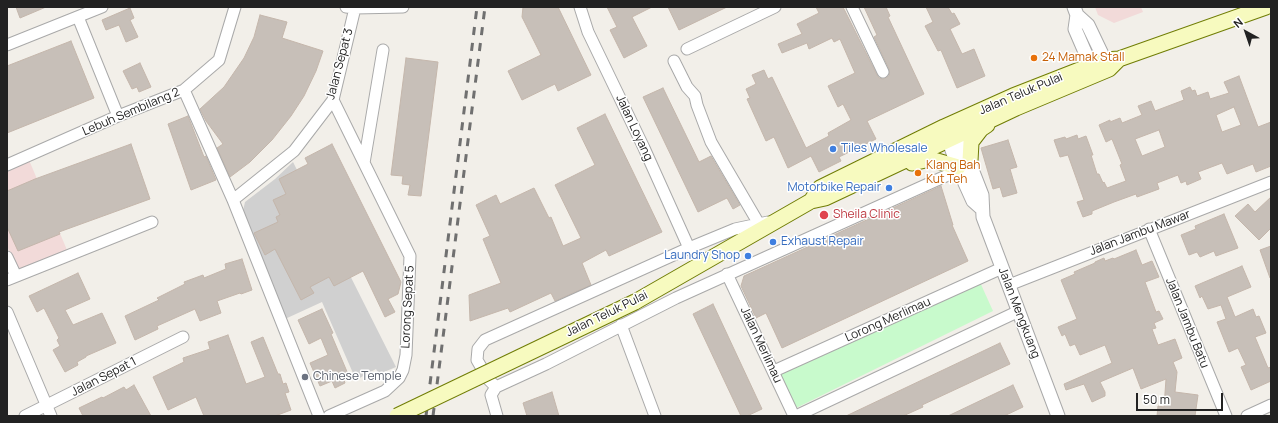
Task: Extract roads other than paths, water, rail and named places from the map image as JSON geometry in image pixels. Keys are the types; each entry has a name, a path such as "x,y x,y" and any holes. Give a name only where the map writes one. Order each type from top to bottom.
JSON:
{"main road":[{"name":"Jalan Teluk Pulai","path":"811,201 820,188 951,131 1016,108 1111,63 1266,7"},
{"name":"Jalan Teluk Pulai","path":"397,416 635,302 811,201 826,198 894,166 951,131 1013,96 1092,71"},
{"path":"894,166 930,159 962,166 971,142 981,130 1016,108"}],"street":[{"path":"7,45 102,7"},
{"name":"Lebuh Sembilang 2","path":"7,165 118,116 184,90 219,60 235,7"},
{"path":"351,8 403,7"},
{"name":"Jalan Loyang","path":"580,7 588,32 644,148 689,248"},
{"path":"687,49 775,7"},
{"path":"852,7 883,72"},
{"name":"Jalan Sepat 3","path":"233,200 294,150 333,100 351,8"},
{"path":"1075,11 1088,25 1111,63"},
{"path":"1075,11 1075,29 1092,71"},
{"path":"78,17 118,116"},
{"path":"364,163 383,50"},
{"path":"674,61 687,86 695,96 711,142 759,224"},
{"path":"184,90 233,200 318,416"},
{"name":"Lorong Sepat 5","path":"329,416 384,391 399,378 403,370 406,355 410,256 333,100"},
{"name":"Jalan Mengkuang","path":"951,131 962,166 982,195 983,217 1019,311 1055,415"},
{"path":"497,416 491,395 496,388 727,274 962,166"},
{"name":"Jalan Jambu Mawar","path":"1009,284 1271,182"},
{"path":"496,388 488,379 477,360 478,349 485,340 689,248 735,229 779,220"},
{"path":"7,257 11,278 152,222"},
{"name":"Jalan Jambu Batu","path":"1149,229 1226,416"},
{"name":"Lorong Merlimau","path":"774,371 1002,268"},
{"name":"Jalan Merlimau","path":"727,274 795,416"},
{"path":"795,416 1019,311"},
{"path":"7,312 49,411"},
{"path":"621,325 655,416"},
{"name":"Jalan Sepat 1","path":"25,416 49,411 183,337"},
{"path":"1247,416 1271,405"}],"railway":[{"path":"426,416 477,7"},
{"path":"433,416 485,7"}],"place":[{"name":"24 Mamak Stall","path":"1034,58"},
{"name":"Tiles Wholesale","path":"833,149"},
{"name":"Klang Bah Kut Teh","path":"918,173"},
{"name":"Motorbike Repair","path":"889,188"},
{"name":"Sheila Clinic","path":"824,215"},
{"name":"Exhaust Repair","path":"773,242"},
{"name":"Laundry Shop","path":"748,256"},
{"name":"Chinese Temple","path":"305,377"}]}
